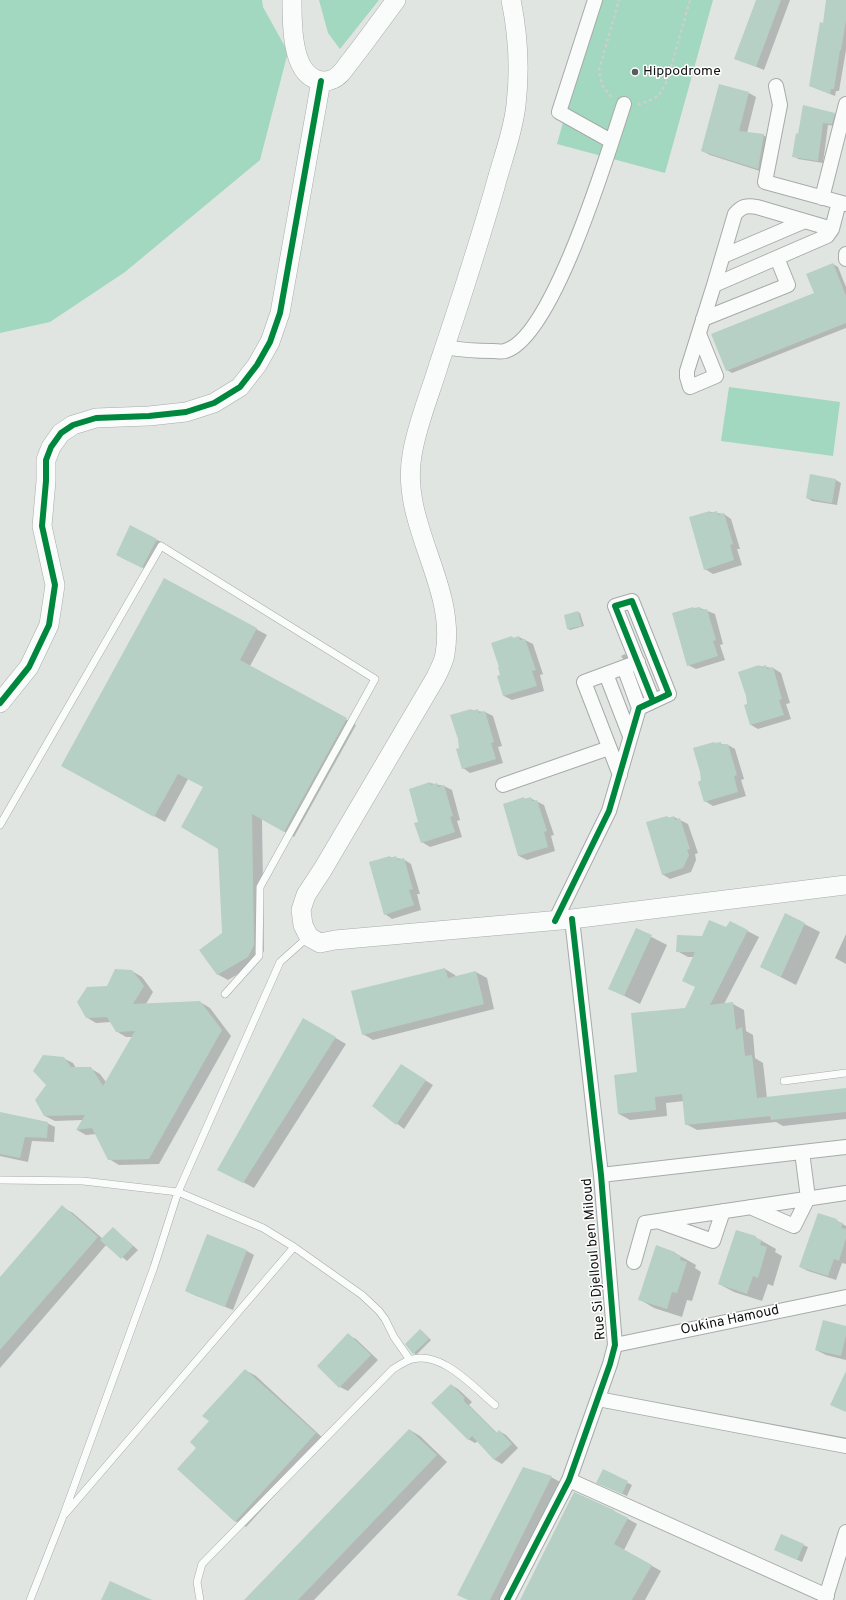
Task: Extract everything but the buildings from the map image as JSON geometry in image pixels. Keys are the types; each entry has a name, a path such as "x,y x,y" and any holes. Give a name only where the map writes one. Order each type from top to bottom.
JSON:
{"main road":[{"path":"292,0 294,39 299,60 304,70 311,77 321,81 333,79 342,72 366,43 396,0"},
{"path":"511,0 516,37 517,62 516,106 511,130 474,259 421,420 412,456 411,489 415,516 439,586 445,613 447,635 445,656 436,677 323,869 306,895 301,910 303,925 308,937 320,943 335,940 564,920 846,884"},
{"path":"0,703 29,667 49,625 55,585 42,526 46,481 46,460 51,447 61,433 73,425 96,418 149,416 186,412 214,403 240,386 257,365 270,342 280,313 321,81"}],"street":[{"path":"595,0 559,112 611,141"},
{"path":"714,285 827,236 832,229 843,203 765,182 780,105 776,86"},
{"path":"445,347 466,350 505,351 521,342 533,327 566,267 582,228 624,104"},
{"path":"822,198 846,104"},
{"path":"698,334 736,214 740,209 744,206 757,207 832,229"},
{"path":"723,256 805,221"},
{"path":"846,254 846,259"},
{"path":"703,319 788,285 776,258"},
{"path":"639,708 669,694 632,601 615,606 653,701"},
{"path":"620,775 584,682 638,662"},
{"path":"564,920 609,811 639,708 624,668"},
{"path":"606,674 630,736"},
{"path":"503,785 609,748"},
{"name":"Rue Si Djelloul ben Miloud","path":"507,1600 569,1480 610,1364 615,1345 600,1175 564,920"},
{"path":"600,1175 846,1147"},
{"path":"749,1207 794,1226 808,1198 802,1152"},
{"path":"634,1262 645,1223 846,1192"},
{"path":"830,1195 846,1202"},
{"path":"657,1221 713,1241 723,1211"},
{"name":"Oukina Hamoud","path":"615,1345 846,1297"},
{"path":"598,1399 846,1446"},
{"path":"569,1480 826,1598 846,1532"}],"lane":[{"path":"0,825 161,546 375,679 260,887 259,956 226,994"},
{"path":"30,1600 62,1519 154,1267 178,1192 280,962 308,937"},
{"path":"784,1081 846,1073"},
{"path":"0,1180 83,1181 178,1192 263,1228 348,1284 375,1307 385,1319 394,1337 410,1360"},
{"path":"62,1519 294,1247"},
{"path":"200,1600 197,1582 202,1564 377,1383 393,1369 410,1360 424,1358 437,1361 450,1367 495,1405"}],"path":[{"path":"619,0 599,70 602,85 611,97 624,104 632,106 646,103 659,94 664,88 690,0"}],"green space":[{"path":"0,0 262,0 263,7 288,52 260,160 125,272 50,322 0,333"},
{"path":"319,0 379,0 340,49 328,33"},
{"name":"Hippodrome","path":"597,0 713,0 665,173 557,144"},
{"path":"729,387 840,402 833,456 721,441"}],"cycle path":[{"path":"0,703 29,667 49,625 55,585 42,526 46,481 46,460 51,447 61,433 73,425 96,418 149,416 186,412 214,403 240,387 257,365 270,342 280,313 321,81"},
{"path":"555,921 609,811 639,708 669,694 632,601 615,606 653,701"},
{"path":"507,1600 569,1480 610,1364 615,1345 601,1175 572,919"}],"place":[{"name":"Hippodrome","path":"635,72"}]}
